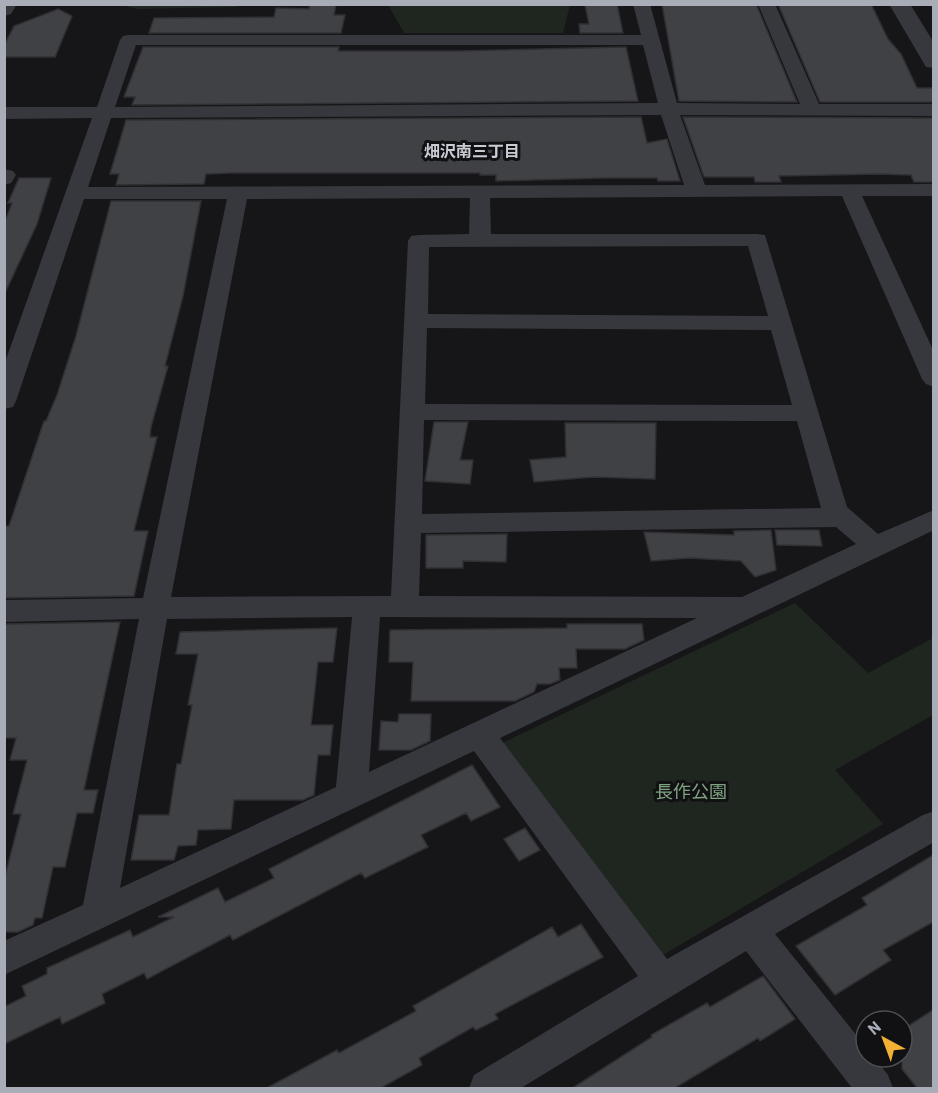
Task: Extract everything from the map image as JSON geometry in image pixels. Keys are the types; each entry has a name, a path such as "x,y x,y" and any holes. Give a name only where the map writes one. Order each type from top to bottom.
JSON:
{"street":[{"path":"4,10 7,4"},
{"path":"641,4 669,109 697,192"},
{"path":"766,4 811,108"},
{"path":"899,4 933,62"},
{"path":"4,401 129,40 650,40"},
{"path":"4,113 811,108 933,110"},
{"path":"849,190 933,379"},
{"path":"77,193 933,190"},
{"path":"480,192 480,241"},
{"path":"98,914 155,607 238,193"},
{"path":"405,606 419,241 757,240 835,511 876,547"},
{"path":"416,321 781,323"},
{"path":"412,412 807,413"},
{"path":"408,524 841,517"},
{"path":"4,959 933,519"},
{"path":"351,795 367,606"},
{"path":"4,611 155,607 367,606 749,608"},
{"path":"479,734 662,981"},
{"path":"487,1089 662,981 933,825"},
{"path":"751,931 875,1089"}],"green space":[{"path":"121,5 240,5 235,7 137,9"},
{"path":"388,5 570,5 563,33 404,33"},
{"name":"長作公園","path":"795,603 868,673 933,638 933,715 835,770 883,824 658,958 498,745"}],"building":[{"path":"310,4 336,4 334,15 345,15 341,33 149,33 154,18 274,17 276,8 309,9"},
{"path":"617,4 623,33 580,33 579,24 589,24 585,5"},
{"path":"662,4 756,4 797,102 679,101"},
{"path":"778,4 871,4 888,39 901,54 917,88 933,88 933,102 820,102"},
{"path":"58,9 72,16 55,57 4,57 4,46 14,26"},
{"path":"143,47 339,47 338,51 459,51 626,47 638,101 132,105 135,97 124,97"},
{"path":"641,117 647,143 667,139 680,181 658,181 657,178 602,178 496,181 496,175 480,175 480,173 231,173 206,174 204,184 116,185 119,174 110,174 126,120"},
{"path":"683,117 933,118 933,182 914,182 911,175 879,174 779,176 781,182 755,182 754,177 704,177"},
{"path":"19,178 51,178 37,224 4,295 4,224 12,203 8,203"},
{"path":"111,201 201,201 183,296 165,366 168,366 151,427 150,437 157,437 134,531 148,531 134,596 4,598 4,526 9,526 44,421 57,395 76,336"},
{"path":"434,422 468,422 460,460 473,460 470,484 425,481"},
{"path":"565,423 656,423 655,479 593,477 534,482 530,460 566,457"},
{"path":"771,530 776,570 755,577 741,561 689,558 651,561 644,532 734,535 734,531"},
{"path":"775,530 819,530 822,546 777,545"},
{"path":"507,534 506,562 463,561 463,568 426,568 426,535"},
{"path":"120,622 84,790 98,790 93,813 77,813 65,867 53,867 42,918 35,918 33,925 18,932 4,932 4,880 21,814 13,814 27,760 10,760 16,738 4,738 4,624"},
{"path":"567,624 642,624 644,640 625,649 576,649 577,668 559,668 560,680 550,684 537,684 534,692 515,701 411,701 413,662 389,662 390,630 567,628"},
{"path":"337,628 333,662 318,662 311,725 333,725 330,755 318,755 314,795 303,800 234,800 231,829 198,830 196,845 178,846 174,860 131,860 139,815 169,815 177,764 181,764 192,705 188,705 198,654 176,654 180,632"},
{"path":"399,714 431,714 430,741 411,750 379,750 381,721 398,722"},
{"path":"472,765 500,807 471,821 466,813 421,835 428,847 365,878 361,873 233,940 230,935 147,979 144,973 102,994 105,1003 62,1024 60,1017 4,1044 4,1007 26,996 22,986 47,974 47,968 130,930 133,937 174,917 158,917 218,888 225,902 274,878 269,869"},
{"path":"525,828 540,850 519,861 504,839"},
{"path":"933,855 933,922 883,950 891,960 835,995 796,946 867,905 862,898"},
{"path":"581,924 603,957 495,1014 498,1019 476,1030 473,1027 419,1058 422,1065 379,1089 265,1089 337,1050 339,1053 416,1011 413,1006 552,927 558,937"},
{"path":"763,976 795,1019 760,1041 758,1038 673,1089 571,1089 652,1037 651,1035 707,1003 710,1007"},
{"path":"933,1010 933,1089 918,1089 902,1069 914,1069 914,1022"}],"district":[{"name":"畑沢南三丁目","path":"472,151"}]}
